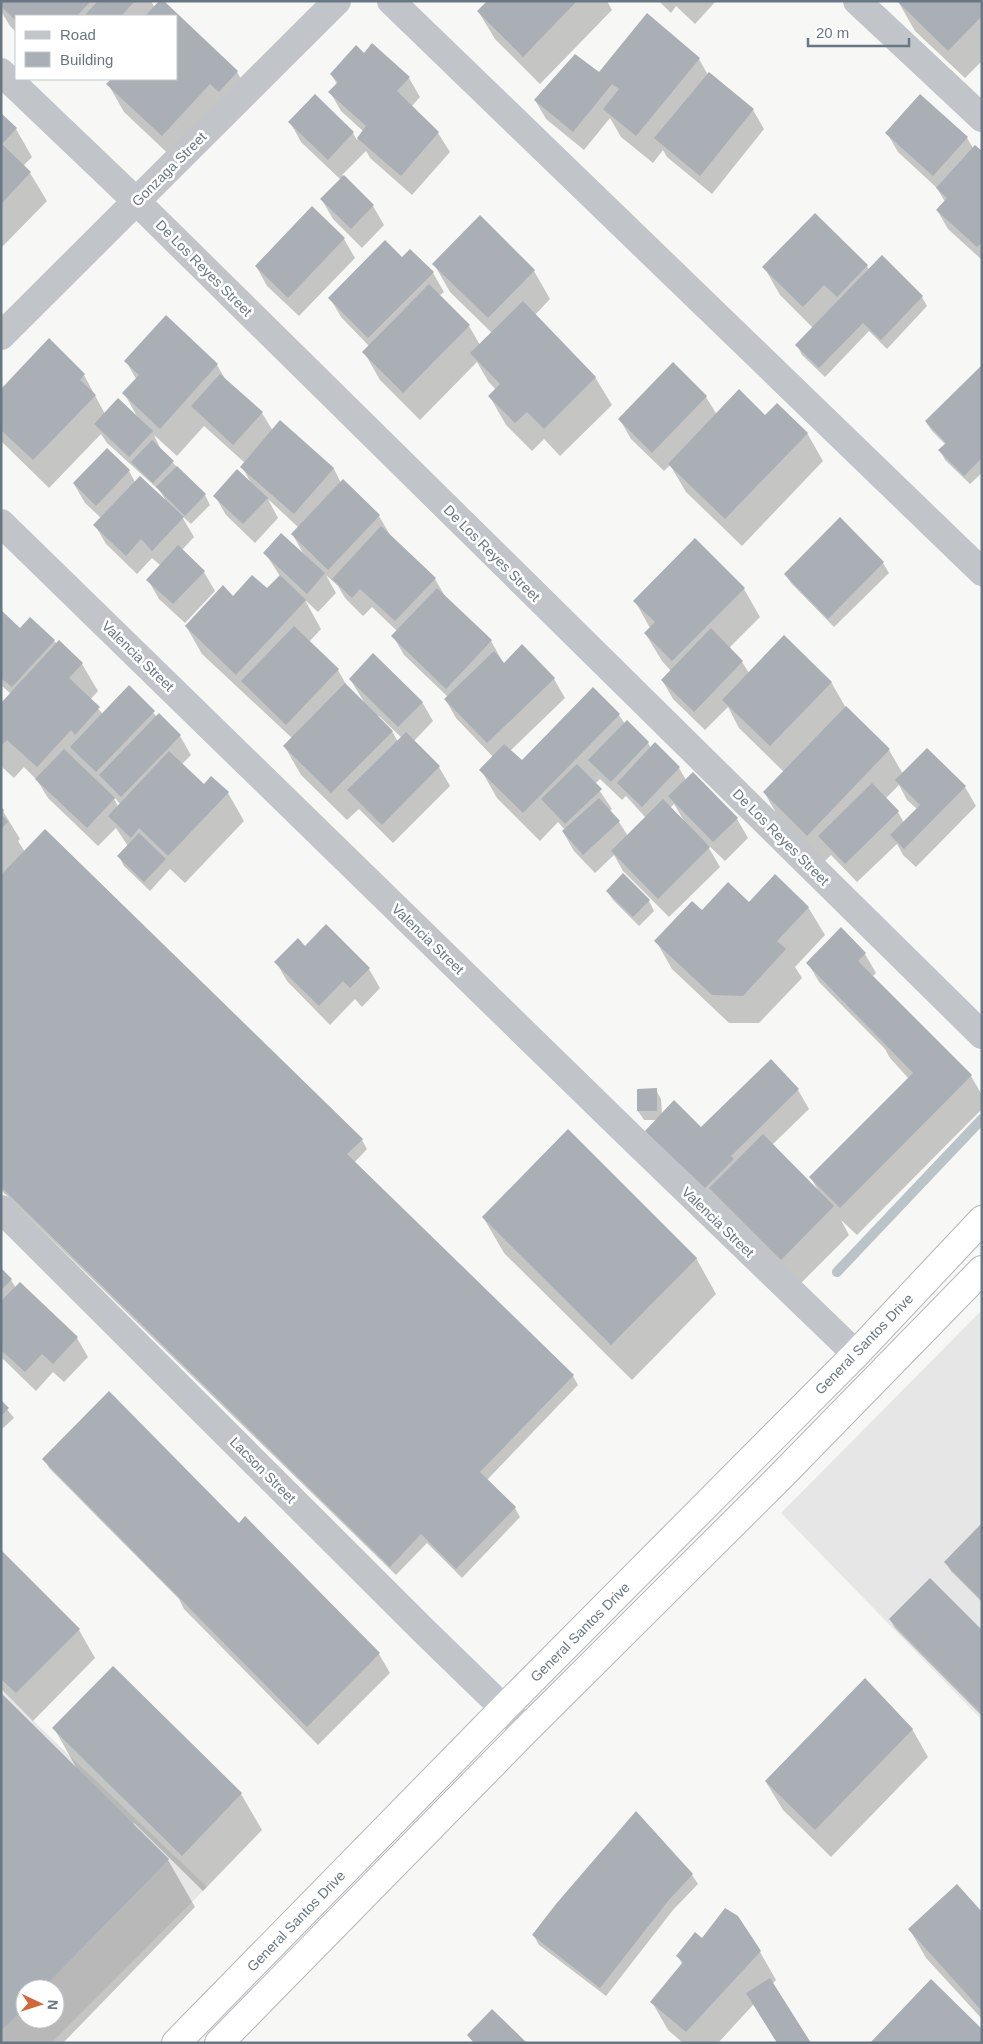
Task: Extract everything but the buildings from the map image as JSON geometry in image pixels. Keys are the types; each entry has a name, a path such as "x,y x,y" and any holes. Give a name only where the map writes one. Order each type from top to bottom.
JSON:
{"highway":[{"name":"General Santos Drive","path":"176,2043 504,1707 856,1354 982,1220"},
{"path":"219,2043 526,1730 781,1476 982,1270"}],"street":[{"name":"Gonzaga Street","path":"1,336 337,1"},
{"path":"392,1 982,572"},
{"path":"857,1 982,118"},
{"name":"De Los Reyes Street","path":"1,72 136,202 982,1035"},
{"name":"Valencia Street","path":"1,523 856,1354"},
{"name":"Lacson Street","path":"1,1209 417,1624 526,1730"}],"shaded area":[{"path":"982,1310 982,1720 781,1513"},
{"path":"1,1690 207,1887 65,2029 51,2043 1,2043"}],"waterway":[{"path":"837,1272 982,1119"}]}
